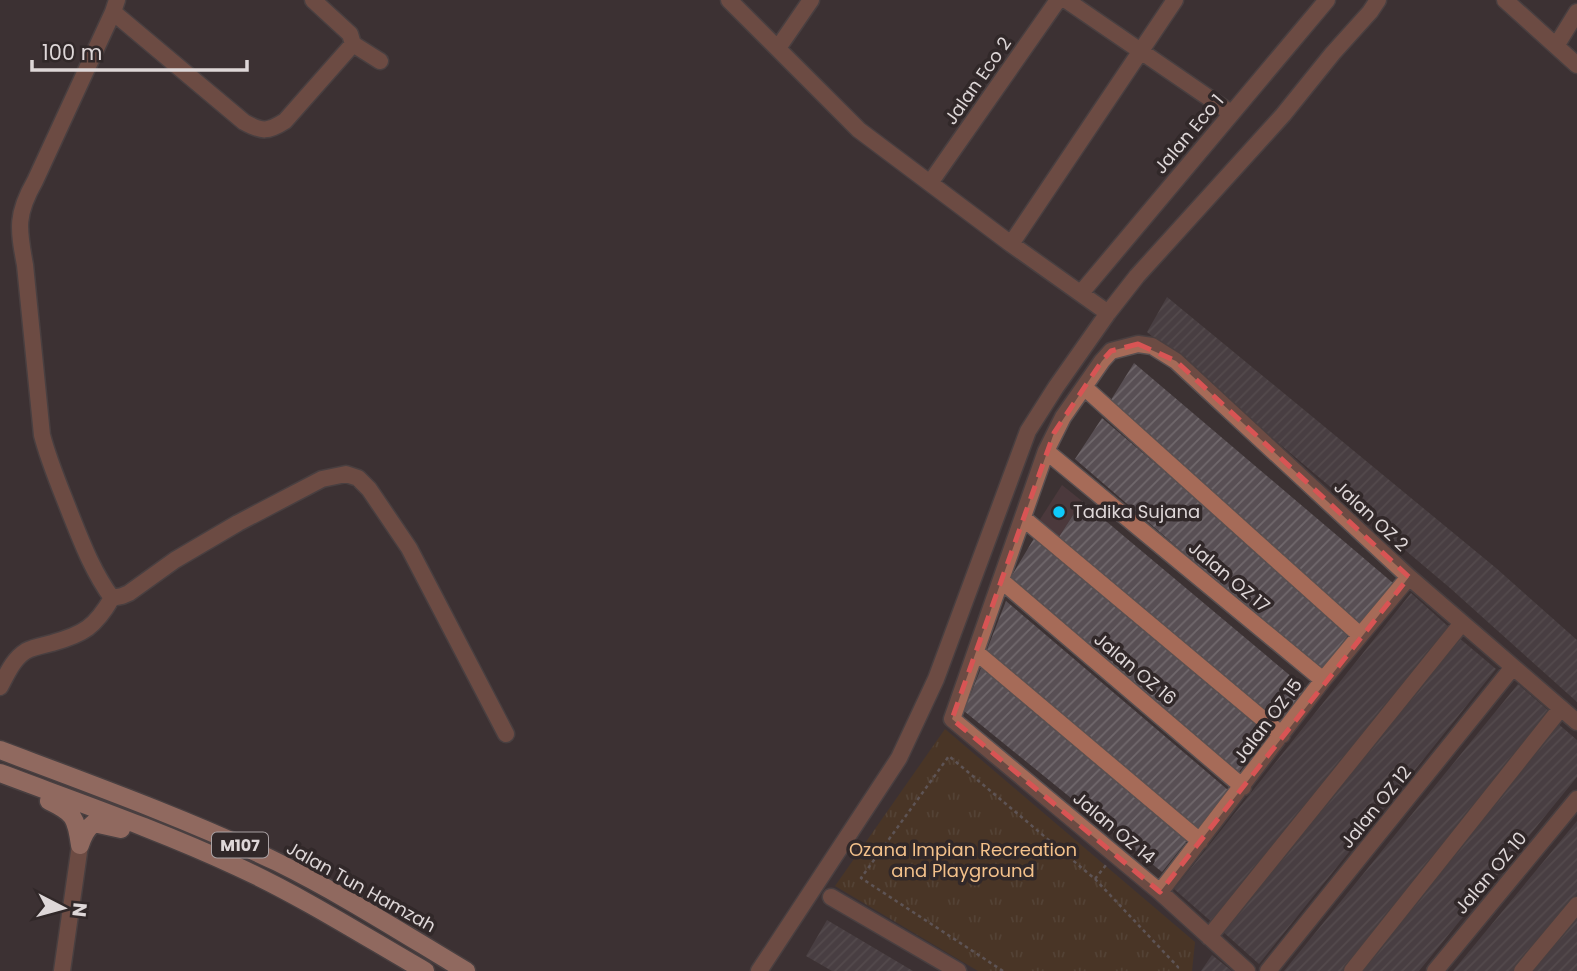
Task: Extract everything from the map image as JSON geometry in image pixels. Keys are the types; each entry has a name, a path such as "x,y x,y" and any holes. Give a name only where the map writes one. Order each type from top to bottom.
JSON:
{"main road":[{"path":"0,737 113,792"},
{"name":"Jalan Tun Hamzah","path":"0,750 113,792 233,842 330,891 466,971"},
{"path":"0,775 66,809 78,828 80,845"},
{"name":"M107","path":"0,775 176,839 241,868 425,971"},
{"path":"80,845 94,823 241,868"},
{"path":"331,917 411,971"}],"street":[{"path":"313,0 350,34 353,44 380,61"},
{"path":"729,0 859,130 1108,313"},
{"path":"778,48 811,0"},
{"name":"Jalan Eco 2","path":"930,183 1058,0"},
{"path":"1066,0 1231,113"},
{"path":"1011,244 1175,0"},
{"name":"Jalan Eco 1","path":"1081,293 1327,0"},
{"path":"759,971 900,758 936,679 1028,431 1056,387 1108,313 1168,241 1283,115 1378,0"},
{"path":"1506,0 1577,65"},
{"path":"111,598 88,557 48,459 42,435 25,265 20,240 19,217 25,199 115,6 244,122 257,129 271,130 285,121 353,44"},
{"path":"1556,46 1577,12"},
{"name":"Jalan OZ 2","path":"1084,387 1111,351 1138,344 1152,346 1176,361 1409,577 1577,722"},
{"path":"1200,841 976,652 1046,451 1063,417 1084,387 1360,635"},
{"name":"Jalan OZ 17","path":"1046,451 1323,680"},
{"path":"111,598 129,593 185,554 322,479 346,474 359,478 409,548 506,734"},
{"path":"1023,518 1282,735"},
{"name":"Jalan OZ 15","path":"1160,892 1323,680 1409,577"},
{"name":"Jalan OZ 16","path":"1002,581 1243,787"},
{"path":"0,687 14,662 27,651 74,637 92,625 111,598"},
{"path":"1209,937 1462,623"},
{"name":"Jalan OZ 14","path":"976,652 952,719 1160,892 1247,971"},
{"name":"Jalan OZ 12","path":"1268,971 1513,667"},
{"path":"1352,971 1561,708"},
{"name":"Jalan OZ 10","path":"1435,971 1577,799"},
{"path":"62,971 80,845"},
{"path":"831,897 958,971"},
{"path":"1522,971 1577,905"}],"path":[{"path":"1003,971 861,878 948,756 1095,878 1178,967 1177,971"}],"highlighted area":[{"path":"1138,344 1176,361 1409,577 1160,892 952,719 1054,433 1111,351"}],"shaded area":[{"name":"Tadika Sujana","path":"1062,485 1082,501 1057,540 1037,524"}],"green space":[{"name":"Ozana Impian Recreation and Playground","path":"945,729 1195,942 1192,971 978,971 835,886"}],"building":[{"path":"1167,297 1496,568 1577,640 1577,702 1450,588 1147,332"},
{"path":"1134,363 1393,583 1359,627 1109,403"},
{"path":"1102,418 1351,631 1321,671 1075,459"},
{"path":"1082,501 1305,688 1276,726 1057,540"},
{"path":"1036,535 1268,732 1239,772 1011,577"},
{"path":"1411,593 1451,629 1214,924 1174,889"},
{"path":"1006,601 1228,790 1196,830 986,652"},
{"path":"1458,637 1496,669 1259,964 1221,930"},
{"path":"983,663 1190,837 1162,872 964,711"},
{"path":"1518,684 1549,711 1345,971 1284,971"},
{"path":"1556,722 1577,740 1577,777 1419,971 1360,971"},
{"path":"1577,821 1577,895 1514,971 1453,971"},
{"path":"1577,913 1577,971 1531,971"},
{"path":"827,920 913,971 832,971 806,956"},
{"path":"1212,955 1232,971 1201,971"}],"place":[{"name":"Tadika Sujana","path":"1059,512"}]}
